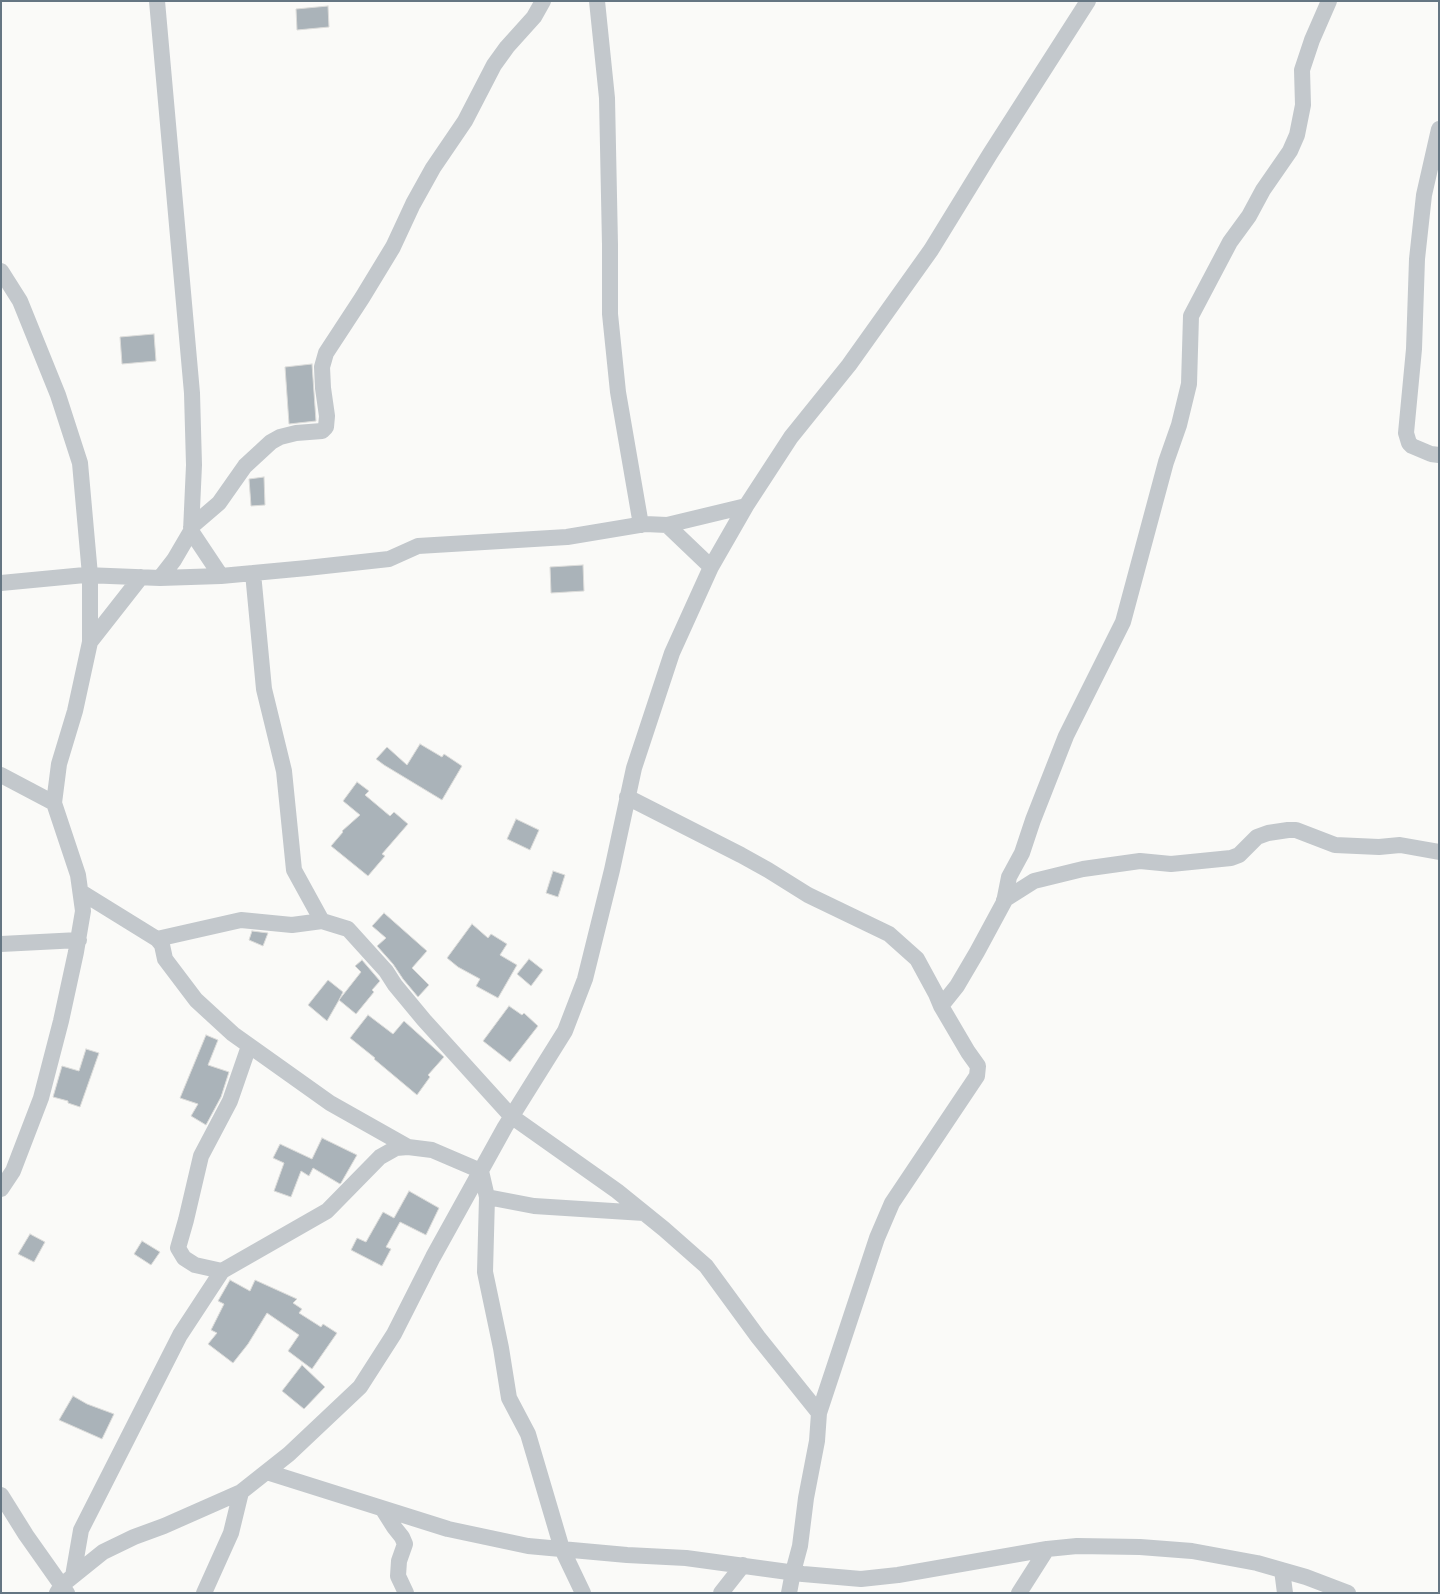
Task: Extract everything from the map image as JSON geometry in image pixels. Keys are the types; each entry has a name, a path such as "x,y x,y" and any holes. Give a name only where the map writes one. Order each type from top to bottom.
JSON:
{"street":[{"path":"156,1 192,393 194,465 191,529 221,576"},
{"path":"160,578 174,560 191,529 219,502 245,466 271,442 280,437 296,433 322,431 326,427 327,416 322,367 326,353 393,247 433,168 465,121 494,65 507,47 534,17 543,1"},
{"path":"597,1 607,98 610,314 618,392 641,525"},
{"path":"65,1587 103,1552 242,1492 290,1454 360,1388 394,1334 433,1257 511,1116 565,1031 585,979 612,870 634,768 672,653 711,567 746,506 791,437 849,365 931,250 1088,1"},
{"path":"941,1006 957,986 1004,900 1009,877 1022,853 1066,736 1123,622 1189,384 1191,316 1230,242 1249,216 1263,190 1290,151 1303,105 1302,70 1312,40 1329,1"},
{"path":"1439,129 1424,195 1417,259 1414,349 1406,433 1412,446 1431,454 1439,455"},
{"path":"1,271 20,302 58,395 80,464 90,575 90,642 75,710 59,764 54,803 78,875 83,910 61,1021 41,1098 13,1172 1,1189"},
{"path":"1,583 90,575 160,578 221,576 389,559 418,546 567,537 641,525 667,525 746,506"},
{"path":"667,525 711,567"},
{"path":"253,573 264,688 284,770 294,870 322,921"},
{"path":"90,642 141,577"},
{"path":"1,775 54,803"},
{"path":"627,797 748,859 808,895 889,934 916,958 941,1006 978,1066 977,1076 892,1203 877,1238 819,1413 817,1441 806,1498 800,1546 792,1572 789,1593"},
{"path":"1004,900 1034,882 1083,869 1140,861 1171,864 1231,858 1240,855 1257,837 1288,830 1296,830 1335,845 1379,847 1400,844 1439,852"},
{"path":"81,892 157,939 162,945 165,959 196,1000 234,1034 330,1103 408,1147"},
{"path":"157,939 240,920 292,925 322,921 348,929 386,972 424,1020 511,1116 617,1191 706,1266 758,1337 819,1413"},
{"path":"1,944 78,940"},
{"path":"222,1271 195,1265 184,1258 178,1248 201,1156 230,1101 250,1046"},
{"path":"65,1587 81,1530 180,1336 222,1271 326,1211 380,1157 396,1148 408,1147 432,1150 481,1171"},
{"path":"481,1171 487,1197 484,1272 501,1348 505,1382 509,1398 528,1434 562,1549 584,1592"},
{"path":"487,1197 534,1206 644,1213"},
{"path":"268,1472 448,1529 528,1546 686,1558 861,1579 898,1575 1047,1549 1077,1546 1109,1546 1192,1551 1257,1563 1306,1577 1348,1593"},
{"path":"204,1593 230,1533 242,1492"},
{"path":"1,1495 26,1535 65,1587"},
{"path":"382,1508 405,1544 398,1576 406,1593"},
{"path":"1018,1593 1047,1549"},
{"path":"721,1593 743,1565"},
{"path":"1282,1570 1284,1593"}],"building":[{"path":"328,6 329,27 297,30 296,9"},
{"path":"154,334 156,361 122,364 120,337"},
{"path":"312,364 316,421 289,424 285,367"},
{"path":"264,477 265,505 251,506 249,479"},
{"path":"583,565 584,591 551,593 550,567"},
{"path":"420,744 442,757 444,754 462,766 442,800 376,759 387,747 407,765"},
{"path":"357,782 369,791 365,795 390,816 394,812 408,824 382,854 385,856 368,876 331,846 342,831 360,815 343,801"},
{"path":"516,819 539,830 530,850 507,839"},
{"path":"553,871 565,875 558,897 546,893"},
{"path":"384,913 427,951 412,968 429,985 418,997 377,946 386,938 372,926"},
{"path":"472,924 488,938 491,934 507,944 500,955 517,965 498,998 476,986 480,979 458,967 447,958"},
{"path":"252,931 268,933 263,946 249,940"},
{"path":"529,959 543,970 531,986 517,974"},
{"path":"362,960 380,981 372,990 374,992 356,1014 339,1000 361,972 355,966"},
{"path":"328,980 343,992 327,1021 308,1005"},
{"path":"509,1006 522,1015 524,1013 538,1026 510,1062 483,1041"},
{"path":"368,1015 393,1034 404,1021 444,1057 428,1075 430,1077 417,1095 350,1038"},
{"path":"206,1035 218,1040 208,1065 229,1072 221,1097 206,1125 191,1116 198,1104 180,1098"},
{"path":"86,1049 99,1053 80,1107 53,1097 62,1066 79,1071"},
{"path":"322,1138 357,1155 341,1183 313,1168 309,1176 301,1171 291,1197 274,1191 284,1163 273,1158 280,1144 312,1159"},
{"path":"409,1191 439,1208 426,1235 400,1222 386,1247 391,1249 382,1266 351,1250 357,1238 366,1242 383,1212 394,1218"},
{"path":"30,1234 45,1242 34,1262 18,1254"},
{"path":"142,1241 160,1252 151,1265 134,1254"},
{"path":"230,1280 250,1291 255,1280 297,1299 293,1303 302,1309 299,1313 321,1327 323,1324 337,1333 312,1369 288,1351 299,1335 267,1313 248,1344 233,1363 208,1344 217,1333 211,1330 224,1304 218,1301"},
{"path":"302,1365 325,1387 304,1409 282,1391"},
{"path":"73,1396 87,1404 114,1414 102,1439 59,1420"}]}
